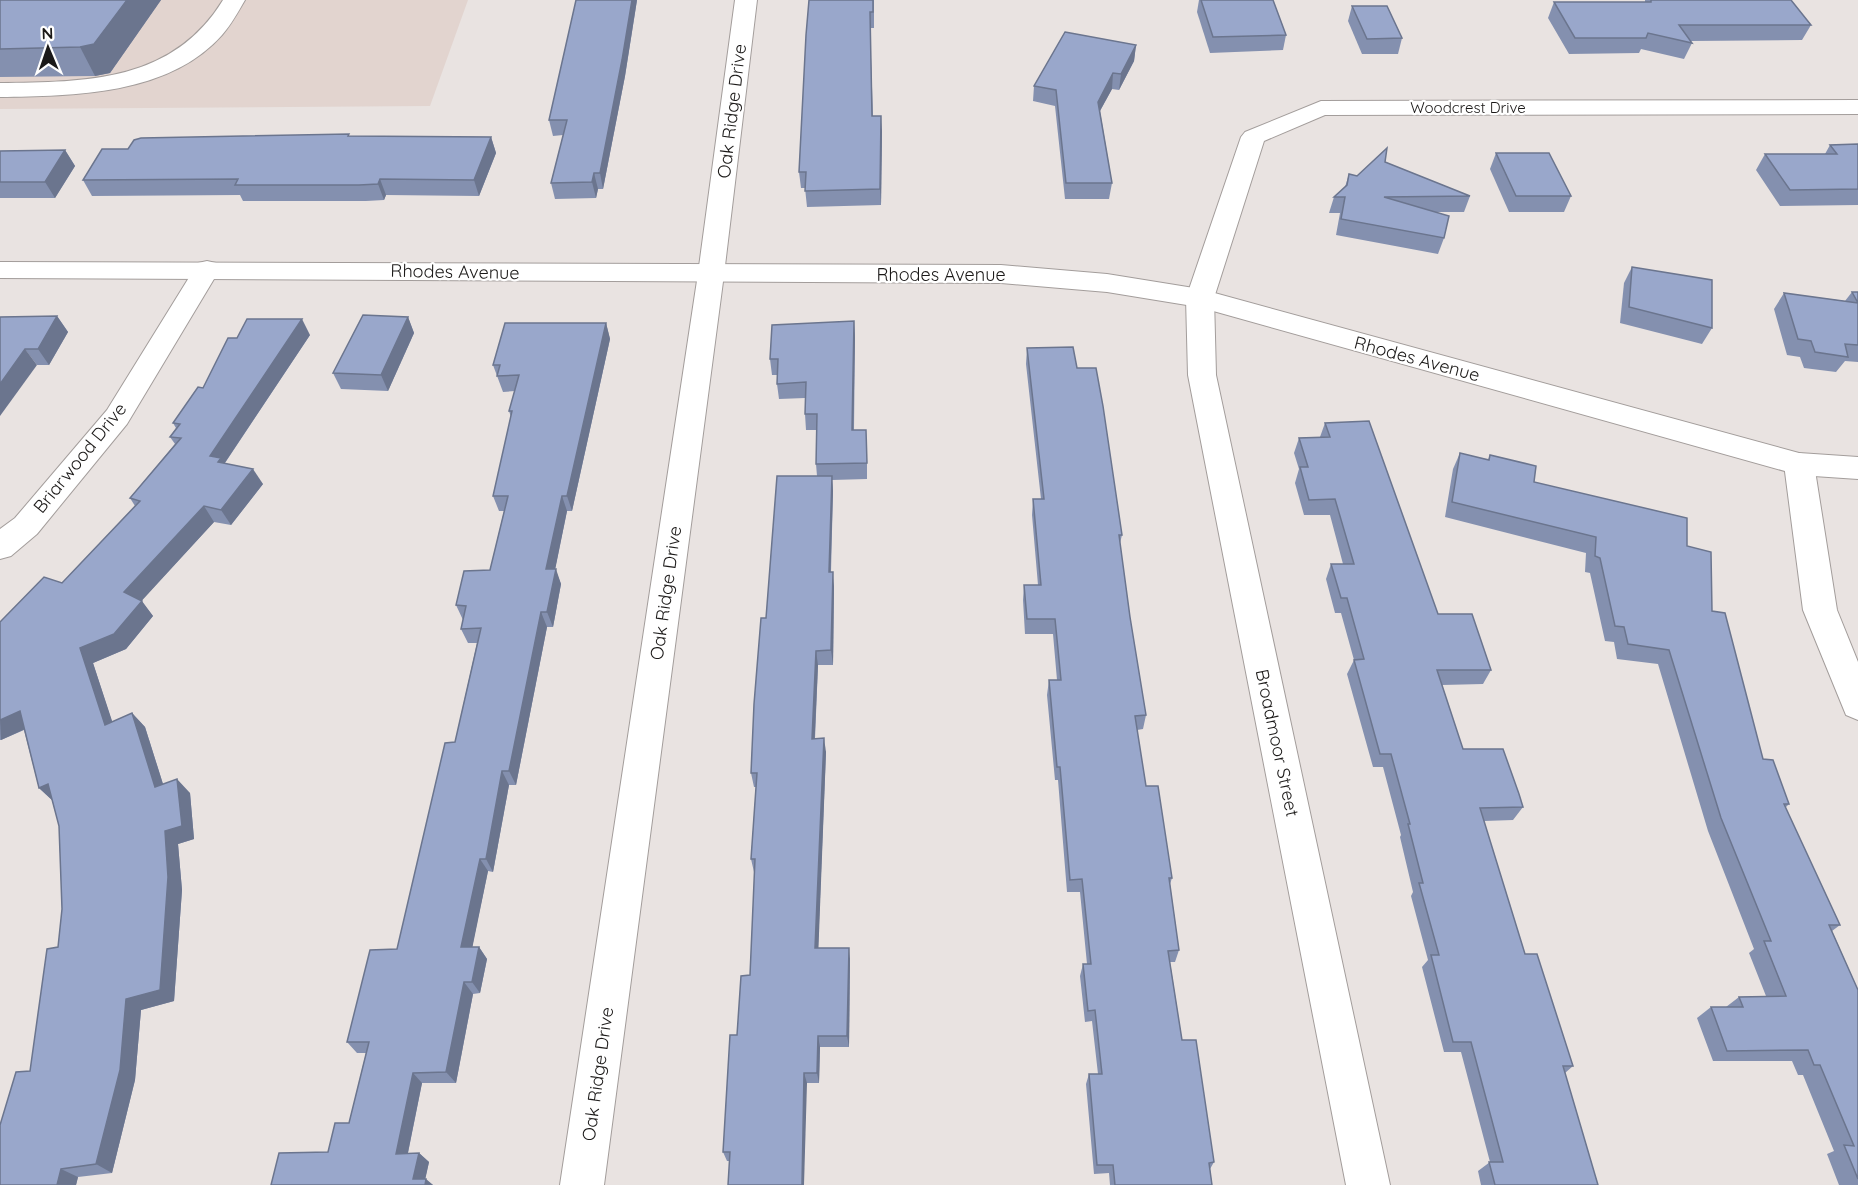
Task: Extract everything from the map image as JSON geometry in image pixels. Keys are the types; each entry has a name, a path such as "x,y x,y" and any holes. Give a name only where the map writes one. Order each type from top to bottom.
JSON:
{"street":[{"path":"0,90 64,90 121,81 157,68 193,50 213,33 234,0"},
{"name":"Oak Ridge Drive","path":"582,1185 711,274 746,0"},
{"name":"Woodcrest Drive","path":"1200,298 1253,137 1321,108 1858,107"},
{"name":"Rhodes Avenue","path":"0,270 1001,274 1107,283 1200,298 1799,464 1858,468"},
{"name":"Briarwood Drive","path":"0,547 26,525 117,417 207,270"},
{"name":"Broadmoor Street","path":"1200,298 1202,375 1368,1185"},
{"path":"1799,464 1820,610 1858,705"}],"shaded area":[{"path":"0,0 468,0 430,106 0,109"}],"building":[{"path":"0,0 127,0 94,44 80,47 0,49"},
{"path":"576,0 632,0 600,173 594,173 592,182 551,183 567,120 549,120"},
{"path":"809,0 873,0 873,12 870,12 872,116 881,116 880,189 805,191 806,172 799,172"},
{"path":"1201,0 1273,0 1286,35 1213,37"},
{"path":"1651,0 1791,0 1811,25 1679,25 1692,43 1648,33 1646,38 1575,38 1554,2 1651,2"},
{"path":"1352,6 1387,6 1402,38 1367,39"},
{"path":"1065,32 1136,45 1121,74 1113,73 1098,102 1112,183 1066,183 1056,90 1034,86"},
{"path":"349,134 348,136 491,137 474,180 380,179 378,184 359,185 235,185 238,179 83,180 102,149 128,149 134,140 141,138"},
{"path":"1858,144 1858,189 1790,190 1765,154 1837,154 1830,145"},
{"path":"1387,148 1385,162 1470,196 1384,197 1449,216 1444,238 1341,219 1345,197 1334,197 1347,185 1349,174 1357,176"},
{"path":"65,150 45,182 0,182 0,151"},
{"path":"1496,153 1549,153 1571,196 1516,196"},
{"path":"1632,267 1712,280 1712,328 1629,307"},
{"path":"1852,292 1858,292 1858,303"},
{"path":"1784,293 1858,303 1858,345 1845,344 1848,357 1815,352 1811,341 1798,339"},
{"path":"363,315 408,317 381,375 333,373"},
{"path":"57,316 38,349 25,349 0,384 0,317"},
{"path":"247,319 302,319 210,456 221,458 218,462 253,469 221,510 204,506 124,592 142,601 114,634 80,648 105,725 132,713 155,787 177,779 182,826 165,831 168,877 160,990 126,999 120,1070 96,1164 61,1169 57,1185 0,1185 0,1125 16,1072 30,1071 47,949 58,947 62,909 59,826 48,784 39,788 20,711 0,720 0,622 44,577 62,583 140,501 130,498 181,438 170,437 180,424 173,423 198,387 203,388 228,338 237,338"},
{"path":"854,321 852,430 866,430 867,463 816,464 817,414 805,414 806,382 777,384 778,359 770,359 772,325"},
{"path":"505,323 606,323 567,496 562,496 546,569 556,569 547,612 541,612 509,771 502,771 486,859 480,859 461,947 479,947 472,982 464,982 446,1072 413,1073 396,1154 419,1153 413,1179 426,1179 425,1185 271,1185 279,1153 328,1152 335,1123 349,1123 369,1042 347,1042 370,950 397,949 445,743 455,742 481,628 461,629 466,606 456,605 464,571 490,570 508,496 493,496 512,411 509,411 519,375 497,376 500,365 493,365"},
{"path":"1073,347 1077,368 1096,368 1103,406 1122,535 1119,535 1130,617 1146,715 1135,716 1146,786 1158,786 1172,878 1169,878 1179,950 1168,951 1182,1040 1196,1040 1214,1162 1209,1163 1212,1185 1115,1185 1113,1165 1097,1165 1089,1074 1102,1074 1095,1010 1088,1011 1083,964 1091,964 1082,879 1070,880 1060,767 1057,767 1049,680 1061,680 1055,619 1027,619 1024,585 1041,585 1033,499 1044,499 1027,348"},
{"path":"1369,421 1438,614 1472,614 1491,670 1437,670 1463,749 1503,749 1519,794 1523,807 1480,808 1525,954 1537,954 1573,1066 1563,1066 1598,1185 1495,1185 1489,1162 1503,1162 1471,1042 1453,1042 1431,955 1439,955 1419,883 1423,883 1408,824 1410,824 1391,754 1380,754 1354,660 1364,659 1347,598 1341,598 1331,564 1354,564 1335,499 1309,500 1300,467 1308,467 1299,438 1330,437 1325,423"},
{"path":"1460,453 1489,460 1490,455 1536,466 1534,482 1687,518 1687,546 1711,552 1712,611 1725,613 1763,759 1773,760 1789,804 1784,804 1840,925 1829,925 1858,990 1858,1179 1844,1145 1854,1146 1820,1065 1814,1065 1808,1050 1727,1051 1711,1007 1743,1007 1739,997 1786,996 1764,941 1771,941 1721,818 1669,650 1628,644 1624,627 1615,626 1600,558 1595,556 1596,537 1452,502"},
{"path":"777,476 832,476 829,572 833,572 831,650 816,651 812,739 824,738 815,948 849,948 847,1036 818,1036 817,1073 804,1073 802,1185 728,1185 730,1152 723,1152 730,1035 737,1035 741,976 750,975 755,859 751,859 757,773 751,773 754,704 761,618 766,618"}]}
